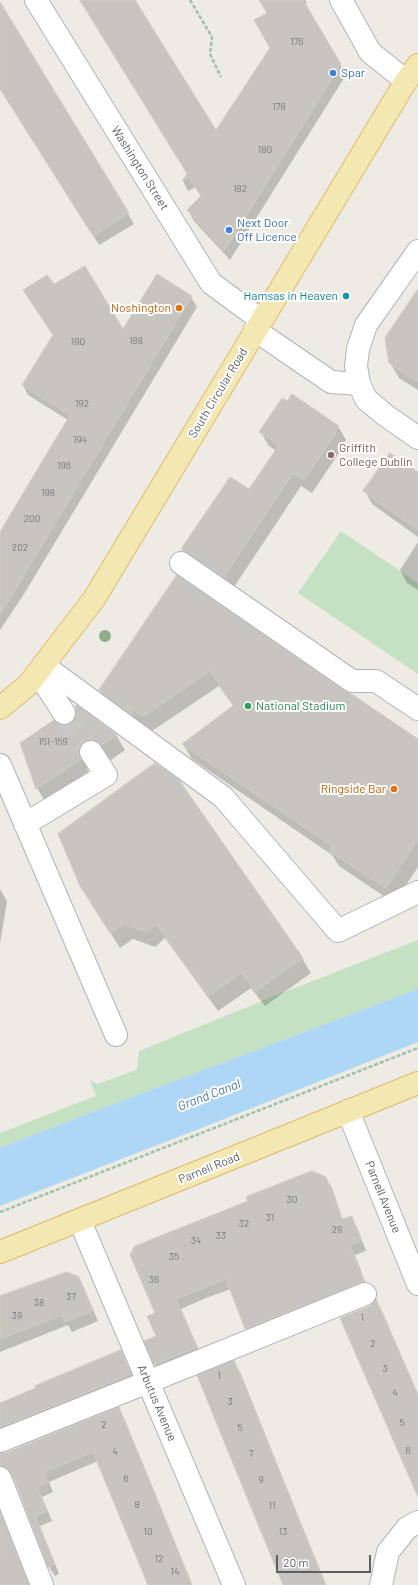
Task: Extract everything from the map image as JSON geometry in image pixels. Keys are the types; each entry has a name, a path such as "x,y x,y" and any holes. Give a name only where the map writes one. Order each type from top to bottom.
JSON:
{"main road":[{"name":"South Circular Road","path":"0,708 28,685 94,599 258,325 412,73"},
{"name":"Parnell Road","path":"0,1252 80,1221 418,1083"}],"street":[{"name":"Washington Street","path":"36,0 211,283 258,325 330,382 359,384"},
{"path":"341,0 370,52 412,73"},
{"path":"418,251 366,325 358,349 356,366 359,384 366,399 385,415 418,438"},
{"path":"181,564 352,682 376,681 418,710"},
{"path":"40,669 64,713"},
{"path":"40,669 88,699 223,797 338,931 418,892"},
{"path":"25,824 106,775 91,752"},
{"path":"0,765 116,1035"},
{"name":"Parnell Avenue","path":"348,1111 418,1284"},
{"name":"Arbutus Avenue","path":"80,1221 234,1585"},
{"path":"0,1441 365,1294"},
{"path":"0,1478 42,1585"},
{"path":"381,1585 388,1552 406,1528 418,1522"}],"path":[{"path":"190,0 212,37 210,54 221,77"},
{"path":"0,1212 418,1048"}],"green space":[{"path":"341,531 418,583 418,674 298,593"},
{"path":"418,940 418,989 0,1148 0,1133 96,1096 90,1080 97,1084 137,1070 139,1051"}],"water":[{"name":"Grand Canal","path":"418,989 418,1042 0,1206 0,1148"}],"building":[{"path":"80,0 135,0 216,130 270,48 254,20 267,13 259,0 303,0 341,64 224,251 187,210 201,196 189,178 190,176 182,181 187,174"},
{"path":"0,2 129,213 93,236 0,89"},
{"path":"85,266 123,329 157,274 192,296 0,615 0,532 70,415 22,385 53,335 23,290 47,275 54,284"},
{"path":"418,289 418,382 389,363 385,338"},
{"path":"292,394 339,426 334,432 336,433 304,480 293,473 224,577 181,549 230,477 249,489 279,445 259,432 282,398 287,401"},
{"path":"390,453 418,472 418,530 363,491"},
{"name":"National Stadium","path":"177,575 345,691 418,739 418,839 386,888 329,851 332,846 182,744 234,705 210,671 143,717 127,706 134,716 99,690"},
{"path":"77,705 117,735 101,745 97,741 91,740 84,742 80,746 79,752 81,759 36,789 20,743 54,720 58,724 64,725 71,723 75,718 75,707"},
{"path":"155,763 179,780 303,958 256,991 241,973 209,996 156,924 146,932 124,924 110,933 80,886 58,834"},
{"path":"312,1171 326,1177 342,1219 352,1216 361,1241 350,1245 364,1282 245,1329 226,1279 176,1299 197,1347 154,1365 144,1341 156,1336 147,1316 155,1313 130,1255 135,1246 248,1201 246,1197"},
{"path":"67,1272 79,1277 93,1311 65,1322 62,1315 0,1339 0,1296"},
{"path":"376,1299 418,1395 418,1497 340,1318 370,1306"},
{"path":"121,1350 131,1374 0,1428 0,1403 36,1388 35,1386"},
{"path":"234,1360 326,1585 283,1585 223,1439 197,1375"},
{"path":"119,1407 192,1585 148,1585 93,1452 44,1472 48,1483 37,1487 47,1511 35,1516 55,1564 48,1567 12,1473 7,1468 0,1466 0,1453 5,1453"},
{"path":"0,1512 29,1585 0,1585"}],"tunnel":[{"path":"64,713 91,752"}],"place":[{"name":"Spar","path":"333,73"},
{"name":"Next Door Off Licence","path":"229,230"},
{"name":"Hamsas in Heaven","path":"346,296"},
{"name":"Noshington","path":"179,308"},
{"name":"Griffith College Dublin","path":"331,455"},
{"name":"National Stadium","path":"248,706"},
{"name":"Ringside Bar","path":"394,789"}]}
